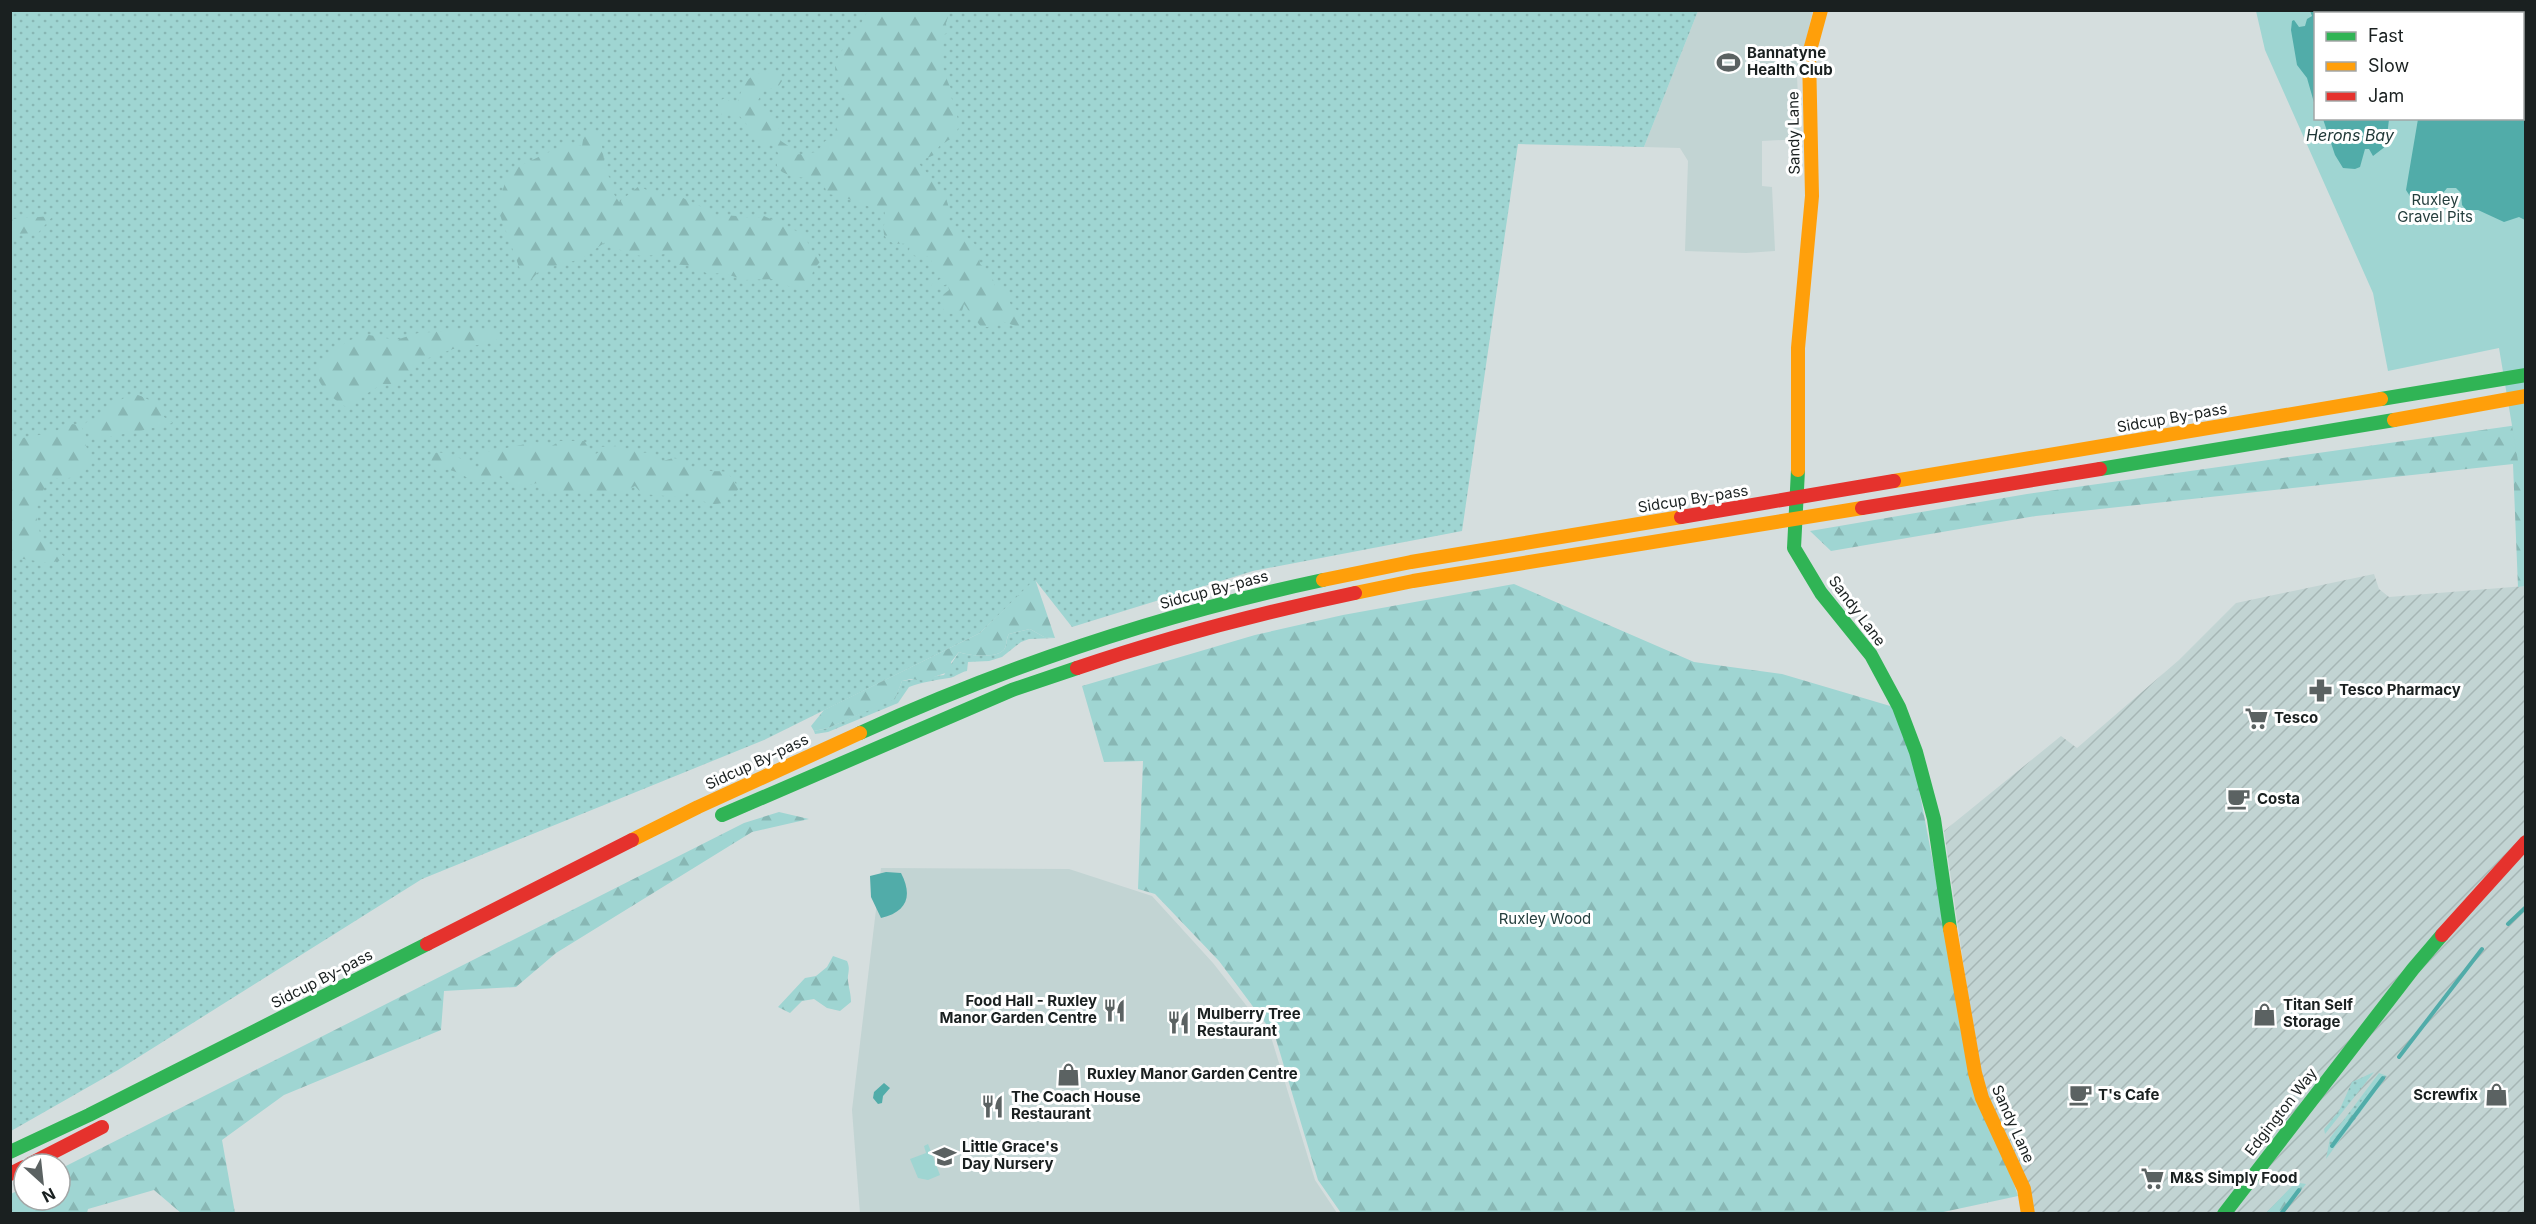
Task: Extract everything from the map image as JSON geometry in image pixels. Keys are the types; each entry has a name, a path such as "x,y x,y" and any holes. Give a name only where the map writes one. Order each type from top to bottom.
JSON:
{"main road":[{"name":"Sandy Lane","path":"1821,10 1809,54 1812,196 1798,348 1794,548 1821,593 1871,655 1899,707 1916,752 1934,819 1952,945 1975,1073 1982,1098 2024,1189 2028,1214"},
{"name":"Sidcup By-pass","path":"10,1152 100,1109 698,807 871,728 1004,672 1129,629 1254,595 1411,562 2526,374"},
{"path":"710,820 1012,690 1133,649 1258,614 1413,581 2315,434 2526,396"},
{"path":"2315,434 2399,429 2477,419"},
{"name":"Edgington Way","path":"2232,1213 2339,1064 2365,1040 2428,967 2491,880 2526,842"},
{"name":"Edgington Way","path":"2491,880 2495,881 2526,851"},
{"name":"Edgington Way","path":"2232,1213 2263,1172 2273,1168 2444,933 2454,930 2470,910 2526,861"},
{"path":"53,1152 116,1120"}],"shaded area":[{"path":"1698,11 1813,11 1797,76 1800,139 1762,141 1762,186 1772,187 1775,251 1746,253 1685,251 1688,161 1680,148 1644,147"},
{"path":"2374,574 2379,589 2389,597 2525,586 2525,1213 2034,1213 1983,1098 1944,831 2061,736 2077,748 2179,660 2236,603"},
{"name":"Ruxley Manor Garden Centre","path":"881,868 1069,869 1152,896 1213,963 1271,1037 1315,1180 1337,1213 860,1214 852,1110"}],"green space":[{"path":"11,11 1698,11 1644,147 1518,144 1462,531 1253,571 1072,627 1035,580 980,633 764,740 422,879 118,1070 11,1131"},
{"path":"868,11 950,11 946,23 947,33 941,36 941,56 952,91 949,94 960,124 954,137 940,145 934,155 918,162 944,194 949,210 948,218 952,224 977,246 980,264 991,273 995,286 1007,292 1011,306 1020,312 1022,322 1019,327 1001,321 988,327 981,327 964,304 962,311 955,314 945,313 939,298 949,290 948,284 932,289 931,284 942,278 930,256 916,256 909,251 910,244 895,243 887,239 884,232 884,210 827,194 824,184 819,181 782,172 778,168 779,155 774,146 754,140 748,126 738,114 722,115 717,102 725,98 731,102 738,101 743,87 756,74 777,74 782,81 778,87 762,91 758,101 774,118 781,141 793,149 793,155 817,152 825,141 834,137 840,111 851,96 840,90 842,85 837,78 835,65 840,53 856,33"},
{"name":"Ruxley Gravel Pits","path":"2256,11 2525,11 2525,503 2499,348 2388,371 2373,293 2265,50"},
{"path":"593,128 600,134 606,172 616,188 614,194 619,202 639,186 664,199 680,196 718,216 758,218 764,216 805,235 811,251 818,253 821,261 813,271 813,283 807,290 790,287 774,279 745,280 723,273 708,274 692,266 674,264 665,254 634,255 622,251 607,241 581,259 540,270 525,283 497,207 509,171 568,143 582,146 584,134"},
{"path":"53,216 38,233 11,234 11,219"},
{"path":"500,329 496,342 453,349 415,363 404,380 395,384 382,384 346,407 326,392 315,370 333,351 350,340 369,335 396,340 418,333"},
{"path":"138,395 154,403 164,417 173,423 96,439 85,423 109,412 109,407 124,398"},
{"path":"73,424 81,426 86,436 84,442 92,458 89,465 85,471 75,477 48,478 35,512 41,537 67,559 49,563 11,557 11,440 50,433"},
{"path":"2525,424 2525,586 2518,587 2513,464 2036,516 1831,551 1810,531 2027,494"},
{"path":"560,441 584,441 594,455 599,452 597,447 620,446 627,449 631,447 642,453 652,452 663,461 673,458 685,460 693,471 701,468 727,472 739,488 727,501 714,504 700,500 686,490 677,497 642,494 635,486 620,493 547,491 538,483 513,485 499,474 484,482 474,481 450,470 436,471 431,462 433,453 446,453 463,460 477,472 480,469 478,456 487,452 535,442 550,447"},
{"path":"1035,579 1055,638 1044,637 1030,629 1009,634 1005,648 997,654 970,655 959,652 951,662 952,670 927,681 911,679 902,681 895,699 828,728 814,731 811,726 824,710 980,633"},
{"name":"Ruxley Wood","path":"1514,584 1694,662 1782,674 1897,708 1912,752 1968,1047 2018,1196 1934,1214 1341,1213 1318,1180 1275,1036 1219,961 1155,894 1138,889 1143,761 1104,762 1082,686 1255,635 1343,615"},
{"path":"1030,629 1044,637 1055,638 1029,639 1021,642 1002,657 989,661 968,662 967,671 909,687 898,703 828,732 815,734 814,731 828,728 895,698 902,681 944,675 959,652 970,655 997,654 1005,648 1009,634"},
{"path":"779,812 809,819 752,832 556,953 516,987 444,991 441,1030 284,1095 222,1140 235,1213 181,1213 154,1190 88,1209 87,1213 11,1213 12,1193 12,1212 72,1212 72,1163 744,823"},
{"path":"833,956 847,961 851,1002 840,1011 827,1008 814,999 802,1001 790,1013 778,1007 805,978 816,976 827,967"},
{"path":"2374,1072 2325,1134 2324,1129 2339,1111 2352,1082"},
{"path":"2379,1073 2387,1076 2326,1159 2330,1138"},
{"path":"2379,1081 2380,1084 2330,1152 2329,1147 2375,1082"},
{"path":"928,1144 940,1175 928,1180 918,1178 910,1159 926,1153 924,1146"},
{"path":"2294,1184 2306,1184 2284,1213 2266,1213"}],"water":[{"path":"2310,11 2394,12 2314,12 2314,102 2307,78 2297,65 2291,30 2294,20 2299,27 2305,26 2307,19 2312,16"},
{"path":"2524,45 2526,46 2525,220 2519,217 2504,222 2478,210 2466,210 2462,205 2461,193 2456,188 2447,188 2433,202 2424,204 2413,201 2406,190 2418,120 2524,120"},
{"name":"Herons Bay","path":"2323,120 2389,120 2386,146 2373,156 2369,149 2365,149 2360,167 2343,168 2335,155"},
{"path":"886,872 901,873 905,881 907,896 897,912 881,918 871,897 870,876"},
{"path":"884,1083 890,1088 883,1096 882,1103 878,1104 873,1098 874,1092"}],"waterway":[{"path":"2508,924 2526,907"},
{"path":"2399,1057 2482,949"},
{"path":"2332,1146 2383,1078"},
{"path":"2281,1214 2299,1190"}],"traffic: fast":[{"path":"2381,399 2526,375"},
{"path":"2100,469 2394,420"},
{"path":"1798,470 1794,548 1821,593 1871,655 1899,707 1916,752 1934,819 1950,929"},
{"path":"860,733 973,685 1087,644 1145,625 1323,580"},
{"path":"722,815 1012,690 1077,668"},
{"path":"2224,1214 2413,969 2442,935"},
{"path":"10,1152 89,1115 427,944"}],"traffic: slow":[{"path":"1798,470 1798,348 1812,196 1809,54 1821,10"},
{"path":"2394,420 2526,396"},
{"path":"1894,481 2381,399"},
{"path":"1355,593 1413,581 1862,508"},
{"path":"1323,580 1411,562 1681,517"},
{"path":"632,840 698,807 860,733"},
{"path":"1950,929 1975,1073 1982,1098 2024,1189 2028,1214"}],"traffic: jam":[{"path":"1862,508 2100,469"},
{"path":"1681,517 1894,481"},
{"path":"1077,668 1214,626 1355,593"},
{"path":"427,944 632,840"},
{"path":"2442,935 2526,842"},
{"path":"53,1152 102,1127"}],"place":[{"name":"Bannatyne Health Club","path":"1729,62"},
{"name":"Tesco Pharmacy","path":"2321,690"},
{"name":"Tesco","path":"2256,718"},
{"name":"Costa","path":"2239,799"},
{"name":"Food Hall - Ruxley Manor Garden Centre","path":"1115,1010"},
{"name":"Titan Self Storage","path":"2265,1014"},
{"name":"Mulberry Tree Restaurant","path":"1179,1023"},
{"name":"Ruxley Manor Garden Centre","path":"1069,1074"},
{"name":"T's Cafe","path":"2080,1095"},
{"name":"Screwfix","path":"2496,1095"},
{"name":"The Coach House Restaurant","path":"993,1106"},
{"name":"Little Grace's Day Nursery","path":"944,1156"},
{"name":"M&S Simply Food","path":"2152,1178"}]}
